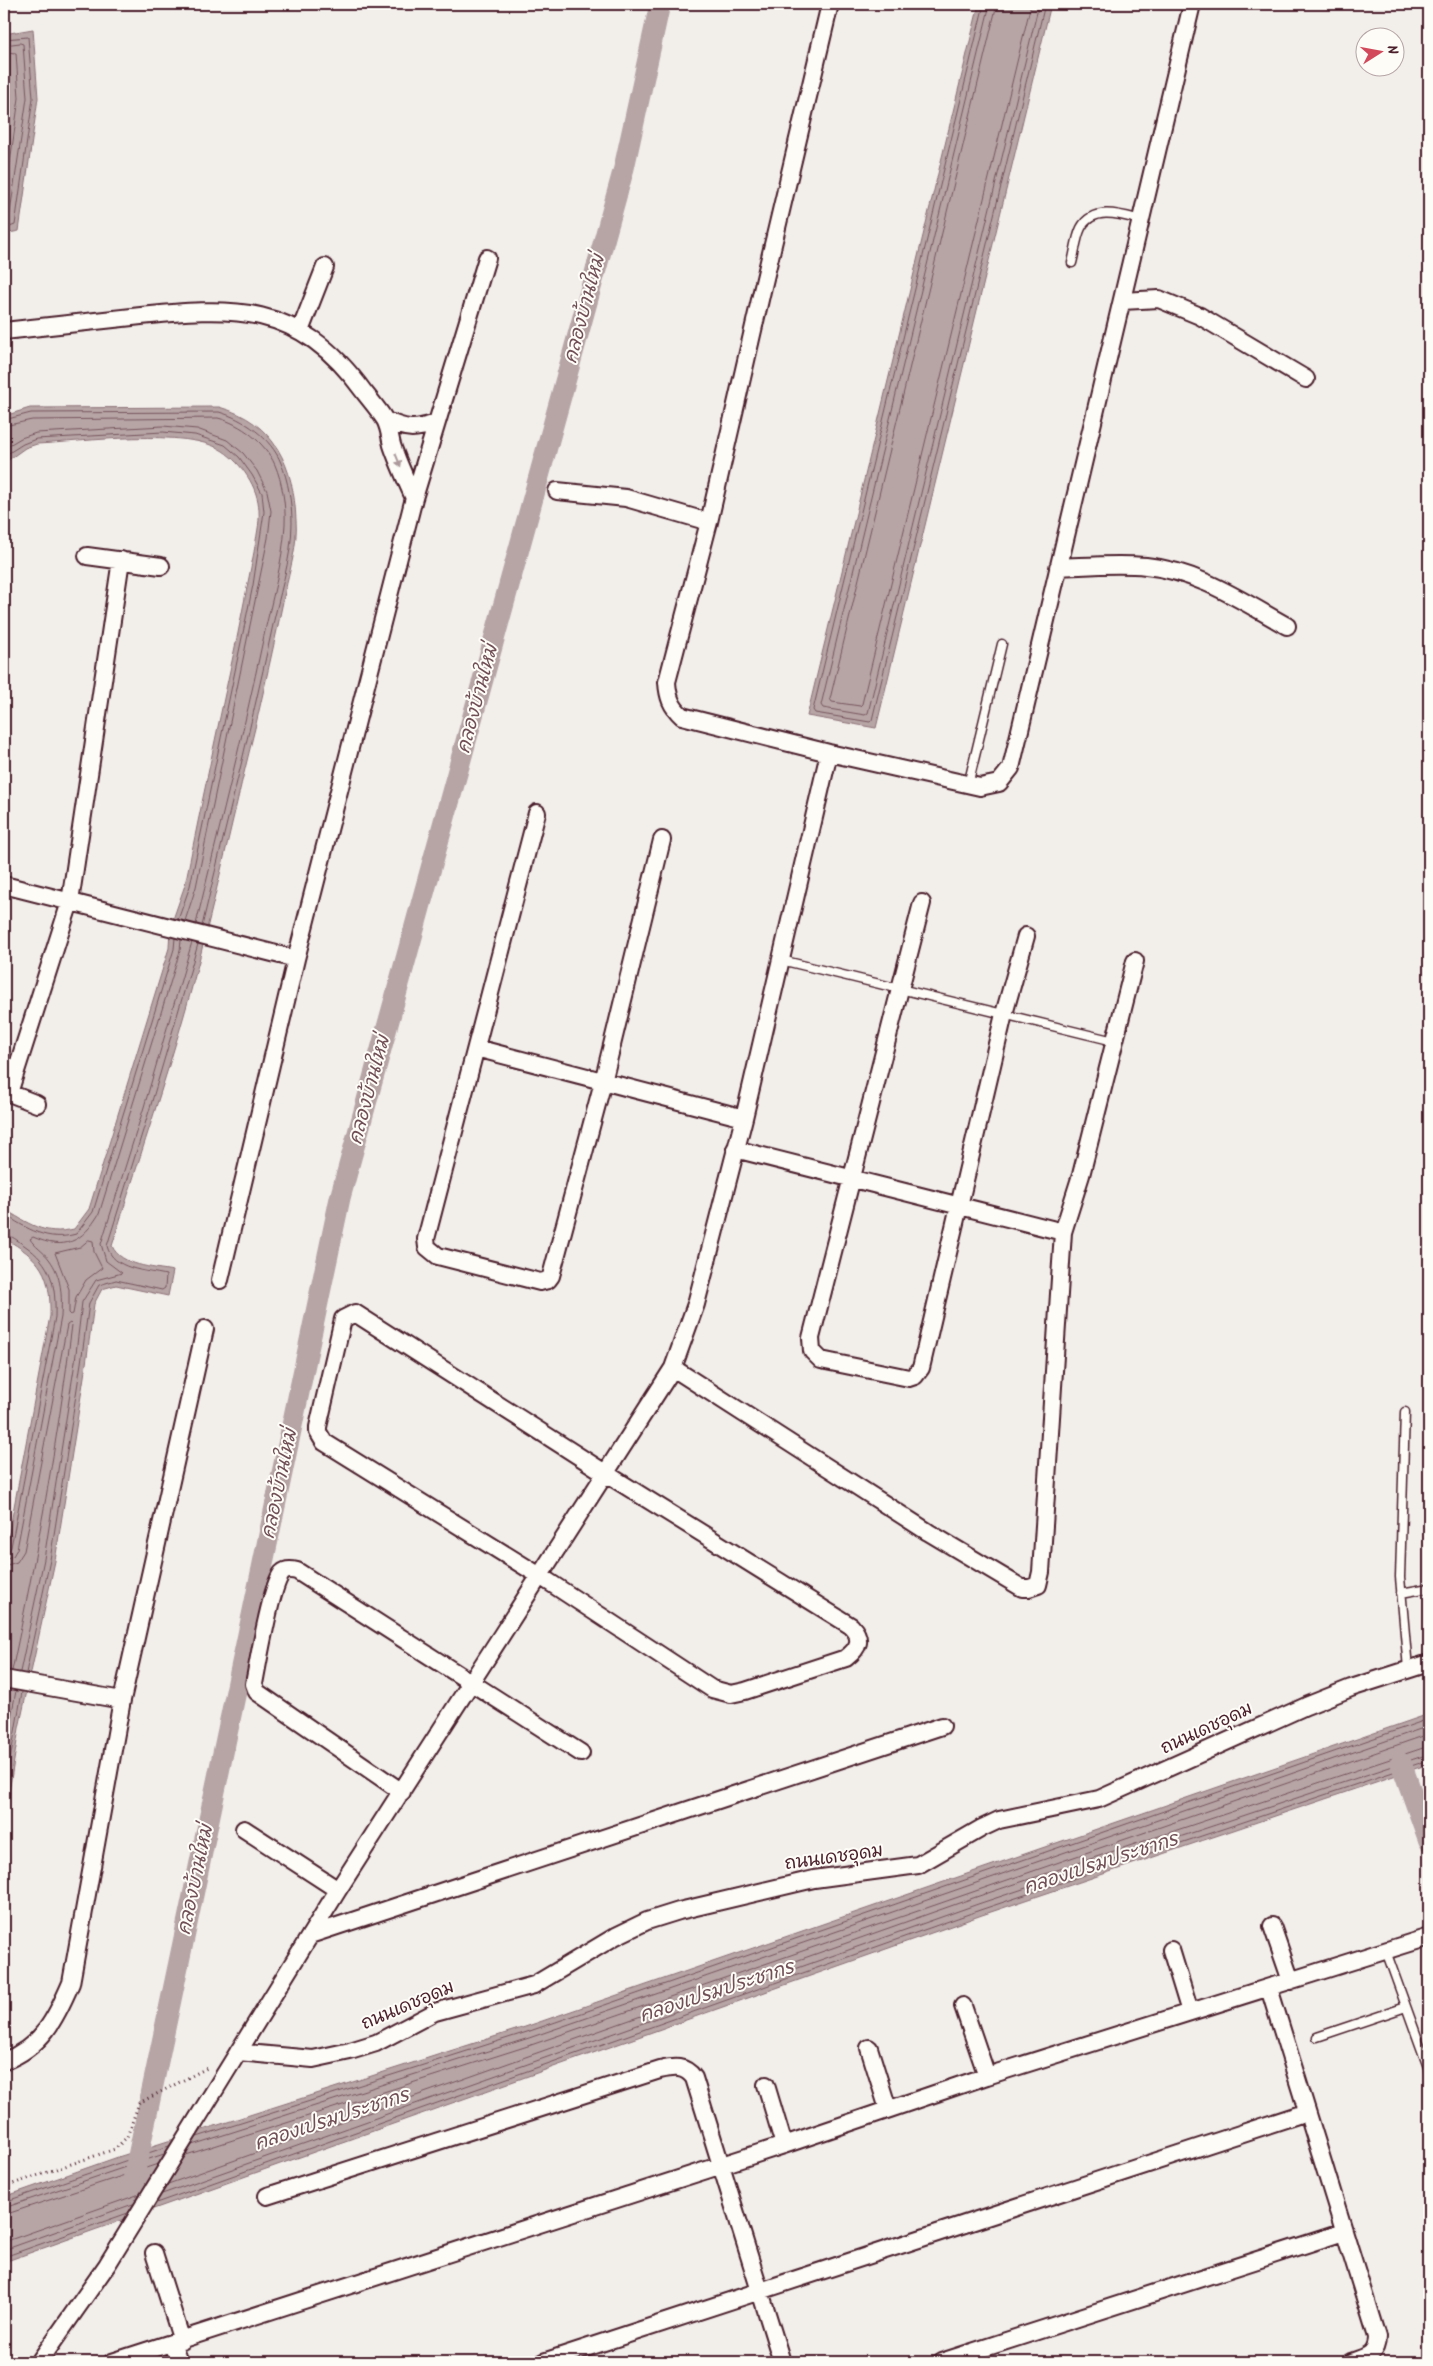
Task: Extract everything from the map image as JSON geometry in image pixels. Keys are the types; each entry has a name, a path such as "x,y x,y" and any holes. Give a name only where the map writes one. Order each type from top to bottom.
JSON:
{"street":[{"path":"830,4 709,522 667,682 668,696 673,708 682,716 829,753 980,787 999,783 1011,768 1192,4"},
{"path":"220,1280 296,959 414,498 487,258"},
{"path":"300,330 325,267"},
{"path":"1122,301 1159,299 1200,316 1306,379"},
{"path":"4,331 191,311 235,311 257,314 300,330 332,354 351,374 385,420 392,446 414,498"},
{"path":"385,420 408,429 417,429 436,423"},
{"path":"556,491 626,498 709,522"},
{"path":"87,556 161,566"},
{"path":"36,1104 7,1092 70,902 121,560"},
{"path":"1058,567 1138,565 1170,570 1222,589 1286,626"},
{"path":"39,2362 107,2264 194,2126 338,1890 673,1368 696,1304 744,1118 829,753"},
{"path":"538,813 426,1239 427,1247 438,1256 540,1282 548,1280 551,1276 603,1082 662,840"},
{"path":"4,885 296,959"},
{"path":"922,903 898,989 811,1338 812,1351 821,1360 908,1378 918,1374 1004,1014 1026,936"},
{"path":"673,1368 928,1532 1022,1588 1033,1587 1038,1584 1041,1572 1063,1232 1081,1175 1134,961"},
{"path":"476,1048 744,1118"},
{"path":"735,1149 1063,1232"},
{"path":"354,1313 605,1473 851,1626 860,1640 857,1648 846,1658 745,1691 722,1693 712,1689 540,1576 324,1442 318,1432 318,1427 343,1319 354,1313"},
{"path":"4,2061 38,2042 58,2014 72,1983 122,1700 205,1329"},
{"path":"402,1792 257,1692 254,1684 274,1593 282,1573 297,1571 581,1754"},
{"name":"ถนนเดชอุดม","path":"238,2052 313,2059 376,2043 435,2012 534,1985 616,1936 647,1921 679,1911 814,1879 918,1865 999,1820 1099,1799 1306,1706 1351,1688 1429,1663"},
{"path":"4,1679 122,1700"},
{"path":"310,1936 942,1726"},
{"path":"244,1829 338,1890"},
{"path":"1272,1926 1291,1980"},
{"path":"112,2362 784,2145 888,2108 1429,1936"},
{"path":"1171,1950 1190,2012"},
{"path":"1269,1988 1377,2337 1377,2346 1372,2352 1351,2362"},
{"path":"963,2006 987,2076"},
{"path":"868,2048 888,2108"},
{"path":"267,2196 561,2101 674,2067 689,2071 694,2078 758,2292 782,2362"},
{"path":"766,2085 784,2145"},
{"path":"543,2362 1307,2112"},
{"path":"941,2362 1344,2232"},
{"path":"154,2253 177,2342 179,2362"}],"lane":[{"path":"1072,263 1081,229 1088,220 1100,214 1114,213 1142,220"},
{"path":"968,785 1002,644"},
{"path":"781,960 1114,1041"},
{"path":"1406,1412 1400,1530 1401,1593 1408,1670"},
{"path":"1401,1593 1429,1588"},
{"path":"1386,1951 1429,2070"},
{"path":"1317,2037 1406,2007"}],"path":[{"path":"4,2187 115,2149 127,2137 139,2103 172,2087"}],"water":[{"path":"979,4 1051,4 876,728 807,716"},
{"path":"33,29 38,98 19,231 4,234 4,34"},
{"path":"219,407 238,414 254,424 267,435 278,449 286,465 291,482 296,529 295,547 256,724 199,961 168,1068 112,1246 116,1253 130,1262 173,1271 168,1296 116,1285 102,1289 94,1304 55,1561 19,1728 4,1825 4,1560 50,1316 50,1301 46,1278 41,1269 27,1253 4,1238 4,1209 37,1227 63,1231 74,1229 89,1209 169,948 170,928 185,885 238,633 254,552 259,515 256,493 248,477 230,456 207,444 186,440 134,438 37,444 25,448 4,463 4,416 30,408"},
{"name":"คลองเปรมประชากร","path":"1429,1714 1429,1764 982,1915 4,2262 4,2197 118,2157 525,2027"}],"waterway":[{"name":"คลองบ้านใหม่","path":"133,2180 340,1198 624,168 660,4"},
{"path":"1401,1763 1429,1841"}]}
